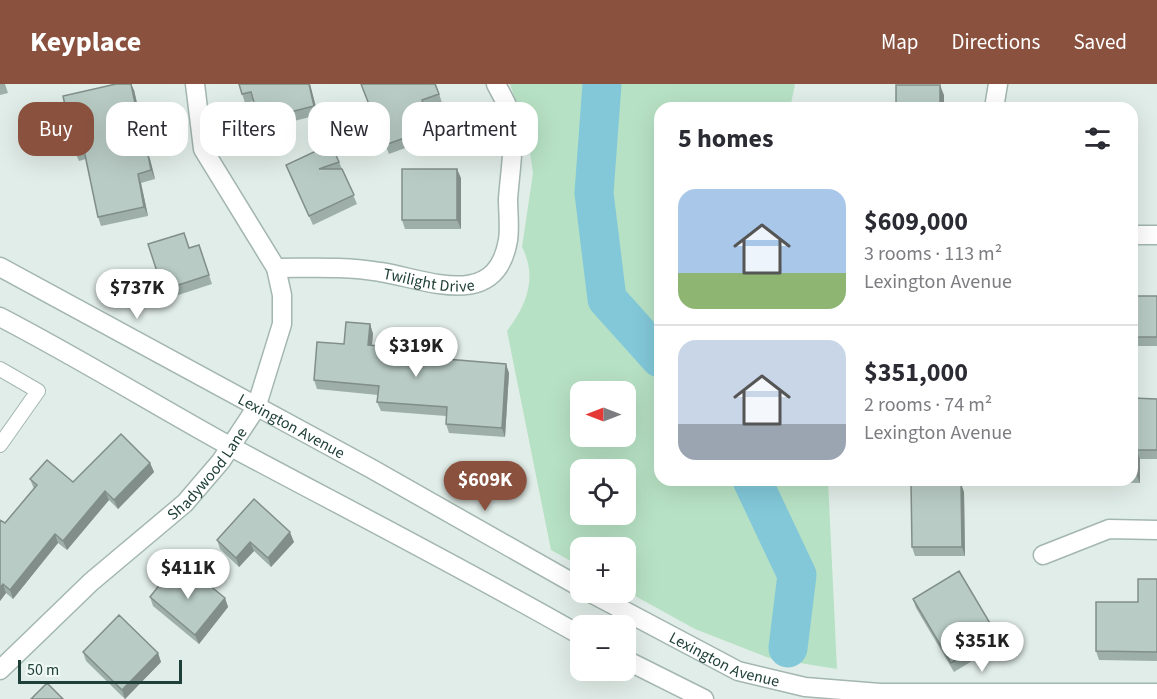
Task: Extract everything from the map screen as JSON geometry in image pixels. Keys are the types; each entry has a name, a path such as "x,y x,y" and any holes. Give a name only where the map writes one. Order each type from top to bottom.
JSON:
{"street":[{"name":"Shadywood Lane","path":"0,670 91,582 185,503 231,447 256,408 282,324 282,295 276,268 203,148 195,84"},
{"name":"Twilight Drive","path":"276,268 358,268 395,274 424,284 454,286 479,284 497,268 508,241 512,139 508,109 496,84"},
{"path":"995,102 998,84"},
{"path":"1138,235 1157,235"},
{"name":"Lexington Avenue","path":"0,267 76,306 256,408 372,468 570,581"},
{"path":"0,317 63,349 231,447 435,553 570,629"},
{"path":"1044,555 1109,529 1157,530"},
{"name":"Lexington Avenue","path":"610,603 738,671 805,687 880,693 1157,693"},
{"path":"636,665 704,699"}],"lane":[{"path":"0,369 38,392 0,445"}],"green space":[{"path":"510,84 795,84 791,102 654,102 654,486 828,486 837,669 769,658 695,629 636,597 636,537 570,537 570,560 551,550 507,331 520,312 528,291 529,270 522,247 533,173 530,156 538,156 538,102 516,102"}],"building":[{"path":"116,84 131,84 135,102 106,102 106,156 148,156 151,170 138,174 144,207 98,217 85,156 94,156 94,102 64,102 63,96"},
{"path":"239,84 309,84 313,102 308,102 308,108 296,111 296,102 254,102 251,92 242,94"},
{"path":"361,84 435,84 439,94 422,100 423,102 402,102 402,139 390,143 390,102 368,102"},
{"path":"896,85 940,85 940,102 896,102"},
{"path":"308,155 336,156 339,162 319,169 342,169 354,195 309,216 286,165"},
{"path":"402,169 457,169 457,220 402,220"},
{"path":"184,233 189,248 199,245 209,275 163,290 148,244"},
{"path":"1138,296 1157,296 1157,337 1138,337"},
{"path":"346,322 370,324 368,345 435,351 434,358 506,364 502,428 446,424 447,407 377,402 379,386 314,380 317,342 344,344"},
{"path":"1138,398 1157,399 1157,450 1138,450"},
{"path":"121,434 150,463 114,500 105,491 63,541 55,534 10,590 3,584 0,588 0,520 5,523 37,485 30,479 47,460 73,482"},
{"path":"911,486 961,486 962,547 912,547"},
{"path":"254,499 290,532 268,558 250,542 236,558 217,540"},
{"path":"187,567 225,598 195,635 150,597 165,578 173,585"},
{"path":"959,571 997,635 951,663 913,599"},
{"path":"1138,579 1157,579 1157,652 1096,651 1096,602 1138,602"},
{"path":"119,615 158,653 122,690 83,652"},
{"path":"47,683 63,699 31,699"}],"waterway":[{"path":"602,84 594,193 607,299 654,351"},
{"path":"755,486 797,575 788,648"}]}
